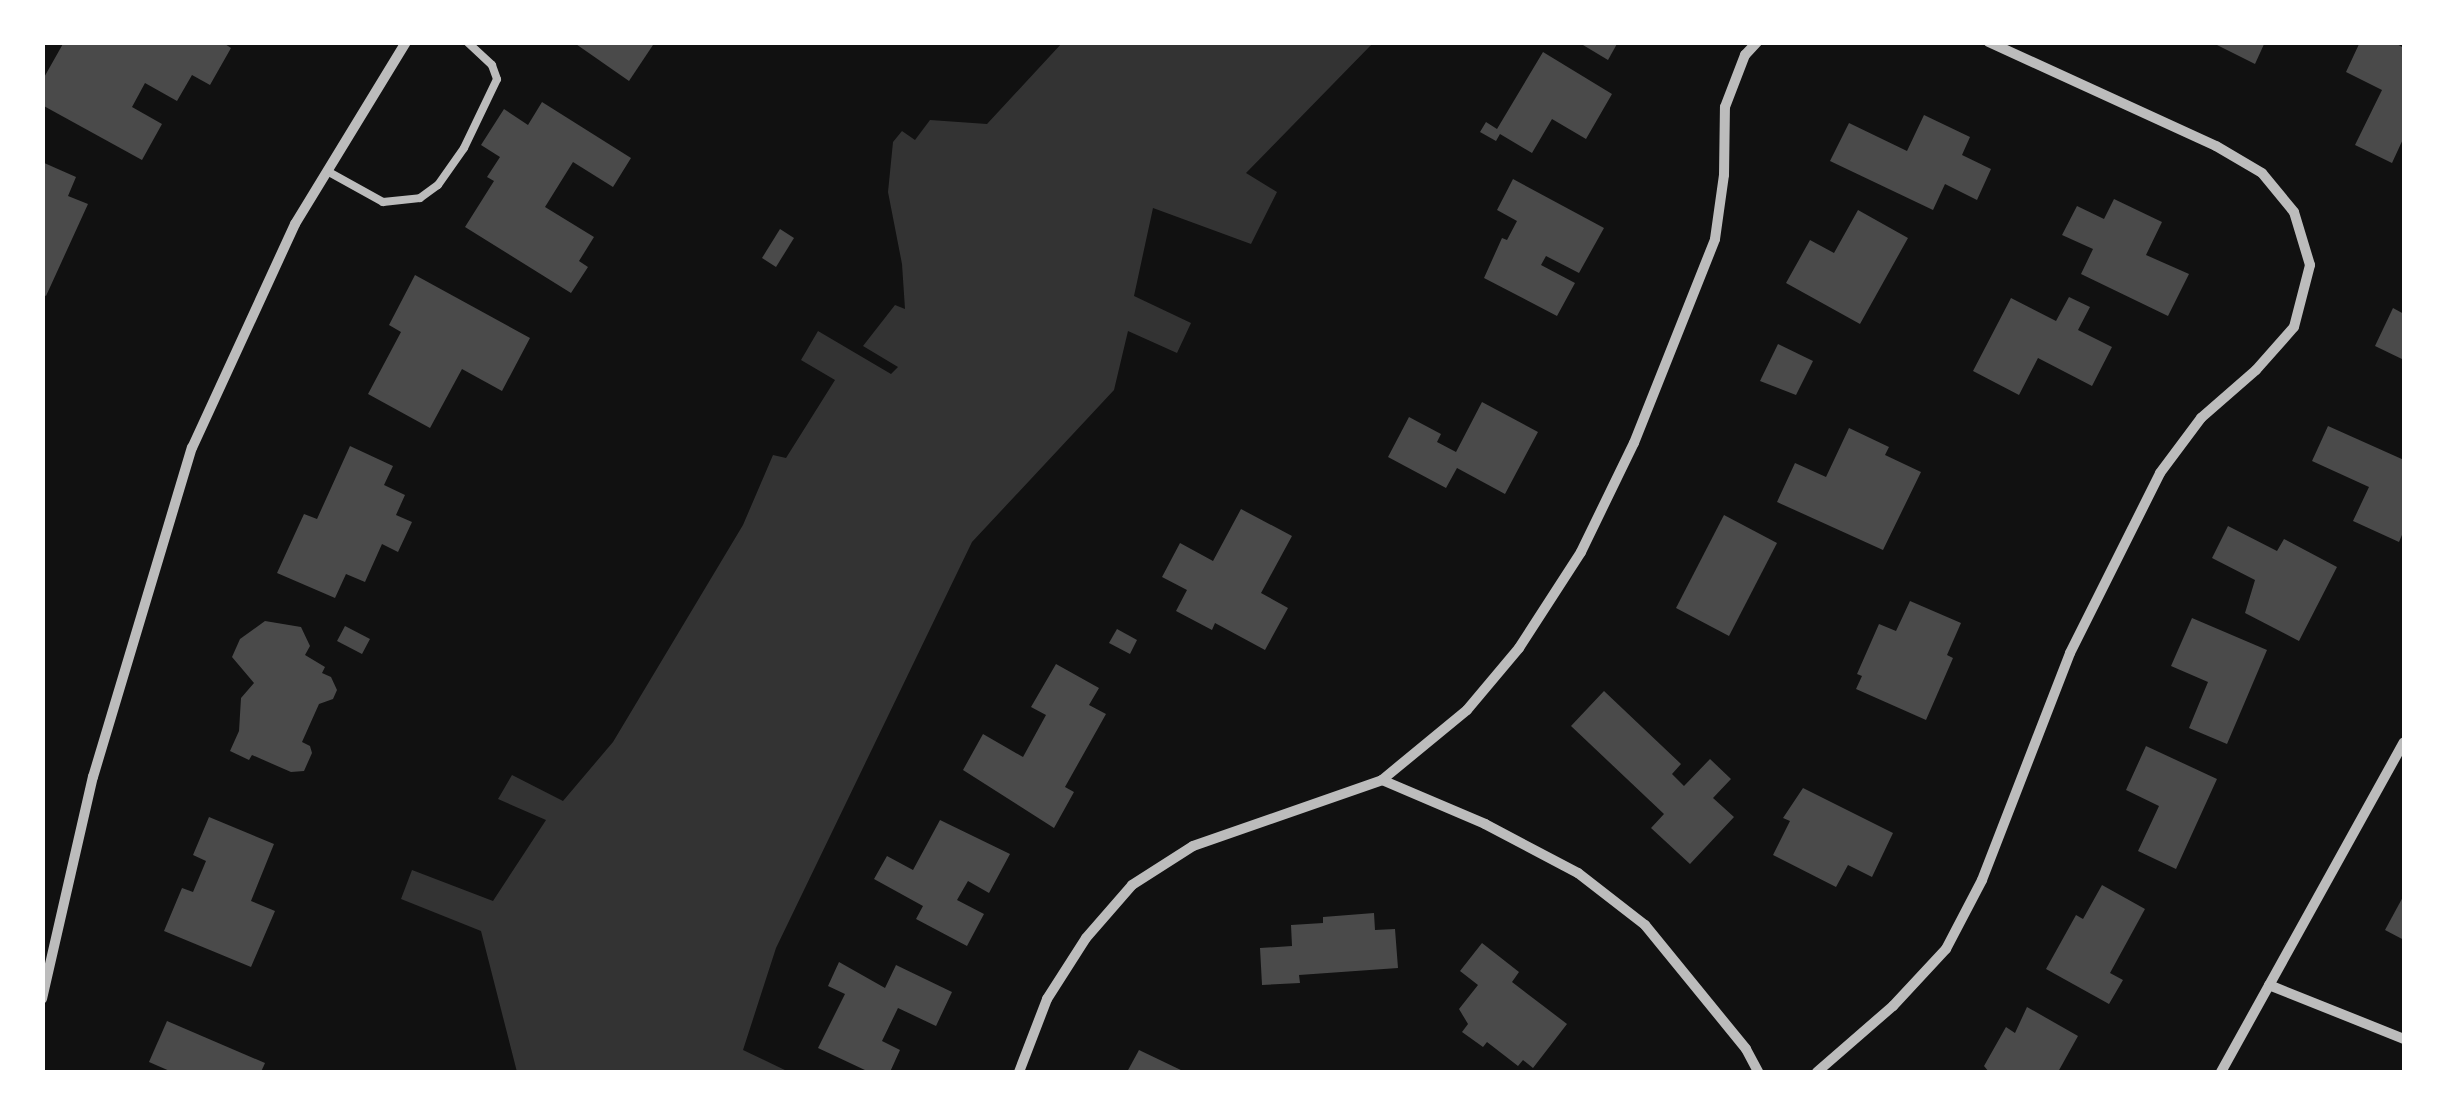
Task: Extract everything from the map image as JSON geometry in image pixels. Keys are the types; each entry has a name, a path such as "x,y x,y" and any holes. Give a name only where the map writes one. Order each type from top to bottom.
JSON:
{"street":[{"path":"42,999 93,777 192,448 294,224 406,42"},
{"path":"1019,1072 1047,999 1086,938 1132,885 1193,846 1382,780 1467,710 1520,648 1581,552 1634,443 1715,239 1724,175 1724,107 1744,55 1756,42"},
{"path":"1817,1072 1893,1006 1946,949 1982,880 2070,653 2160,473 2201,418 2256,370 2294,327 2310,265 2294,212 2262,174 2216,146 1989,42"},
{"path":"2221,1072 2404,742"},
{"path":"1382,780 1485,824 1578,873 1645,925 1746,1049 1758,1072"},
{"path":"2269,984 2404,1040"}],"lane":[{"path":"327,171 383,202 420,198 438,185 464,148 498,79 492,65 467,42"}],"shaded area":[{"path":"1062,43 1373,43 1246,173 1277,192 1251,244 1153,208 1134,296 1191,323 1177,353 1128,331 1114,390 972,542 776,948 743,1050 789,1072 517,1072 481,931 401,899 412,870 493,901 546,820 498,799 512,775 563,801 613,742 743,525 773,455 786,458 835,380 801,360 818,331 891,374 898,367 863,346 895,305 905,309 902,264 888,192 893,142 902,131 915,140 930,120 987,124"}],"building":[{"path":"64,42 222,42 231,48 210,85 192,75 177,101 145,83 132,107 162,124 142,160 42,105 42,81"},
{"path":"573,42 655,42 629,81"},
{"path":"1578,42 1618,42 1608,60"},
{"path":"2211,42 2265,42 2255,64"},
{"path":"2360,42 2393,42 2404,48 2404,137 2392,163 2355,145 2382,90 2346,72"},
{"path":"1543,52 1612,94 1586,139 1552,119 1532,153 1500,134 1496,141 1480,132 1486,122 1497,129"},
{"path":"542,102 631,158 613,187 573,162 545,207 594,237 579,261 588,267 571,293 465,227 494,181 487,177 500,157 481,145 504,109 528,125"},
{"path":"1924,115 1970,137 1962,155 1991,169 1977,200 1945,184 1933,210 1830,161 1849,123 1907,151"},
{"path":"42,162 76,177 68,196 88,204 46,296 42,294"},
{"path":"1513,179 1604,228 1579,273 1546,256 1541,265 1575,283 1557,316 1484,278 1502,238 1507,240 1517,221 1497,210"},
{"path":"2114,199 2162,222 2146,255 2189,274 2168,316 2081,274 2093,249 2062,235 2077,206 2104,219"},
{"path":"1858,210 1908,238 1860,324 1786,283 1810,240 1834,253"},
{"path":"780,229 794,238 776,267 762,258"},
{"path":"415,275 530,338 502,391 462,369 430,428 368,394 401,332 389,325"},
{"path":"2069,297 2090,307 2078,330 2112,347 2092,386 2038,358 2019,395 1973,371 2011,298 2056,321"},
{"path":"2393,308 2404,314 2404,360 2375,346"},
{"path":"1778,344 1813,361 1796,395 1760,381"},
{"path":"1482,402 1538,432 1505,494 1457,468 1446,488 1388,457 1409,417 1441,434 1437,442 1456,452"},
{"path":"2328,426 2404,460 2404,530 2399,542 2353,521 2369,487 2312,461"},
{"path":"1849,428 1889,447 1885,455 1921,472 1883,550 1777,502 1795,463 1826,477"},
{"path":"350,446 393,466 384,485 405,495 396,515 412,522 398,552 382,544 365,582 346,574 335,598 277,573 304,514 317,519"},
{"path":"1241,509 1292,536 1261,593 1288,608 1265,650 1215,623 1212,630 1176,611 1187,590 1162,577 1180,543 1213,561"},
{"path":"1724,515 1777,543 1729,636 1676,608"},
{"path":"2228,526 2277,551 2284,539 2337,567 2299,641 2245,613 2255,580 2212,558"},
{"path":"1910,601 1961,623 1947,655 1953,658 1926,720 1856,689 1862,676 1857,674 1879,624 1896,631"},
{"path":"2192,618 2267,650 2227,744 2189,728 2208,682 2171,666"},
{"path":"265,621 301,627 310,646 305,655 325,667 322,673 331,677 337,690 333,699 319,704 302,742 310,746 312,753 304,771 291,772 252,755 249,760 230,751 239,731 241,698 254,683 232,657 240,639"},
{"path":"345,626 370,639 362,654 337,641"},
{"path":"1117,629 1137,640 1130,654 1109,643"},
{"path":"1056,664 1099,688 1089,705 1106,714 1065,787 1074,792 1054,828 963,770 983,734 1023,757 1046,715 1031,707"},
{"path":"1604,691 1681,764 1672,774 1684,786 1710,759 1731,779 1713,798 1734,817 1690,864 1651,828 1664,814 1571,726"},
{"path":"2146,746 2217,779 2176,869 2138,851 2159,806 2126,790"},
{"path":"1803,788 1893,833 1872,877 1848,865 1836,887 1773,855 1790,821 1783,818"},
{"path":"209,817 274,844 251,901 275,911 251,967 164,931 182,888 193,892 206,861 193,855"},
{"path":"940,820 1010,854 989,893 968,881 957,900 984,914 967,946 916,919 923,906 874,879 887,856 913,870"},
{"path":"2102,885 2145,909 2110,973 2123,980 2109,1004 2046,969 2076,915 2083,919"},
{"path":"2404,895 2404,940 2385,930"},
{"path":"1374,913 1375,930 1395,929 1398,968 1299,975 1300,983 1262,985 1260,948 1292,946 1291,925 1323,923 1323,917"},
{"path":"1482,943 1519,972 1512,982 1567,1024 1533,1068 1523,1060 1518,1066 1487,1042 1483,1047 1462,1032 1468,1024 1459,1009 1478,985 1460,971"},
{"path":"839,962 885,988 896,965 952,992 936,1026 898,1008 882,1041 900,1050 890,1072 867,1071 818,1048 845,994 828,986"},
{"path":"2027,1007 2078,1036 2058,1072 1989,1072 1984,1066 2006,1027 2015,1033"},
{"path":"167,1021 265,1063 261,1072 172,1072 149,1062"},
{"path":"1139,1050 1185,1072 1127,1072"}]}
